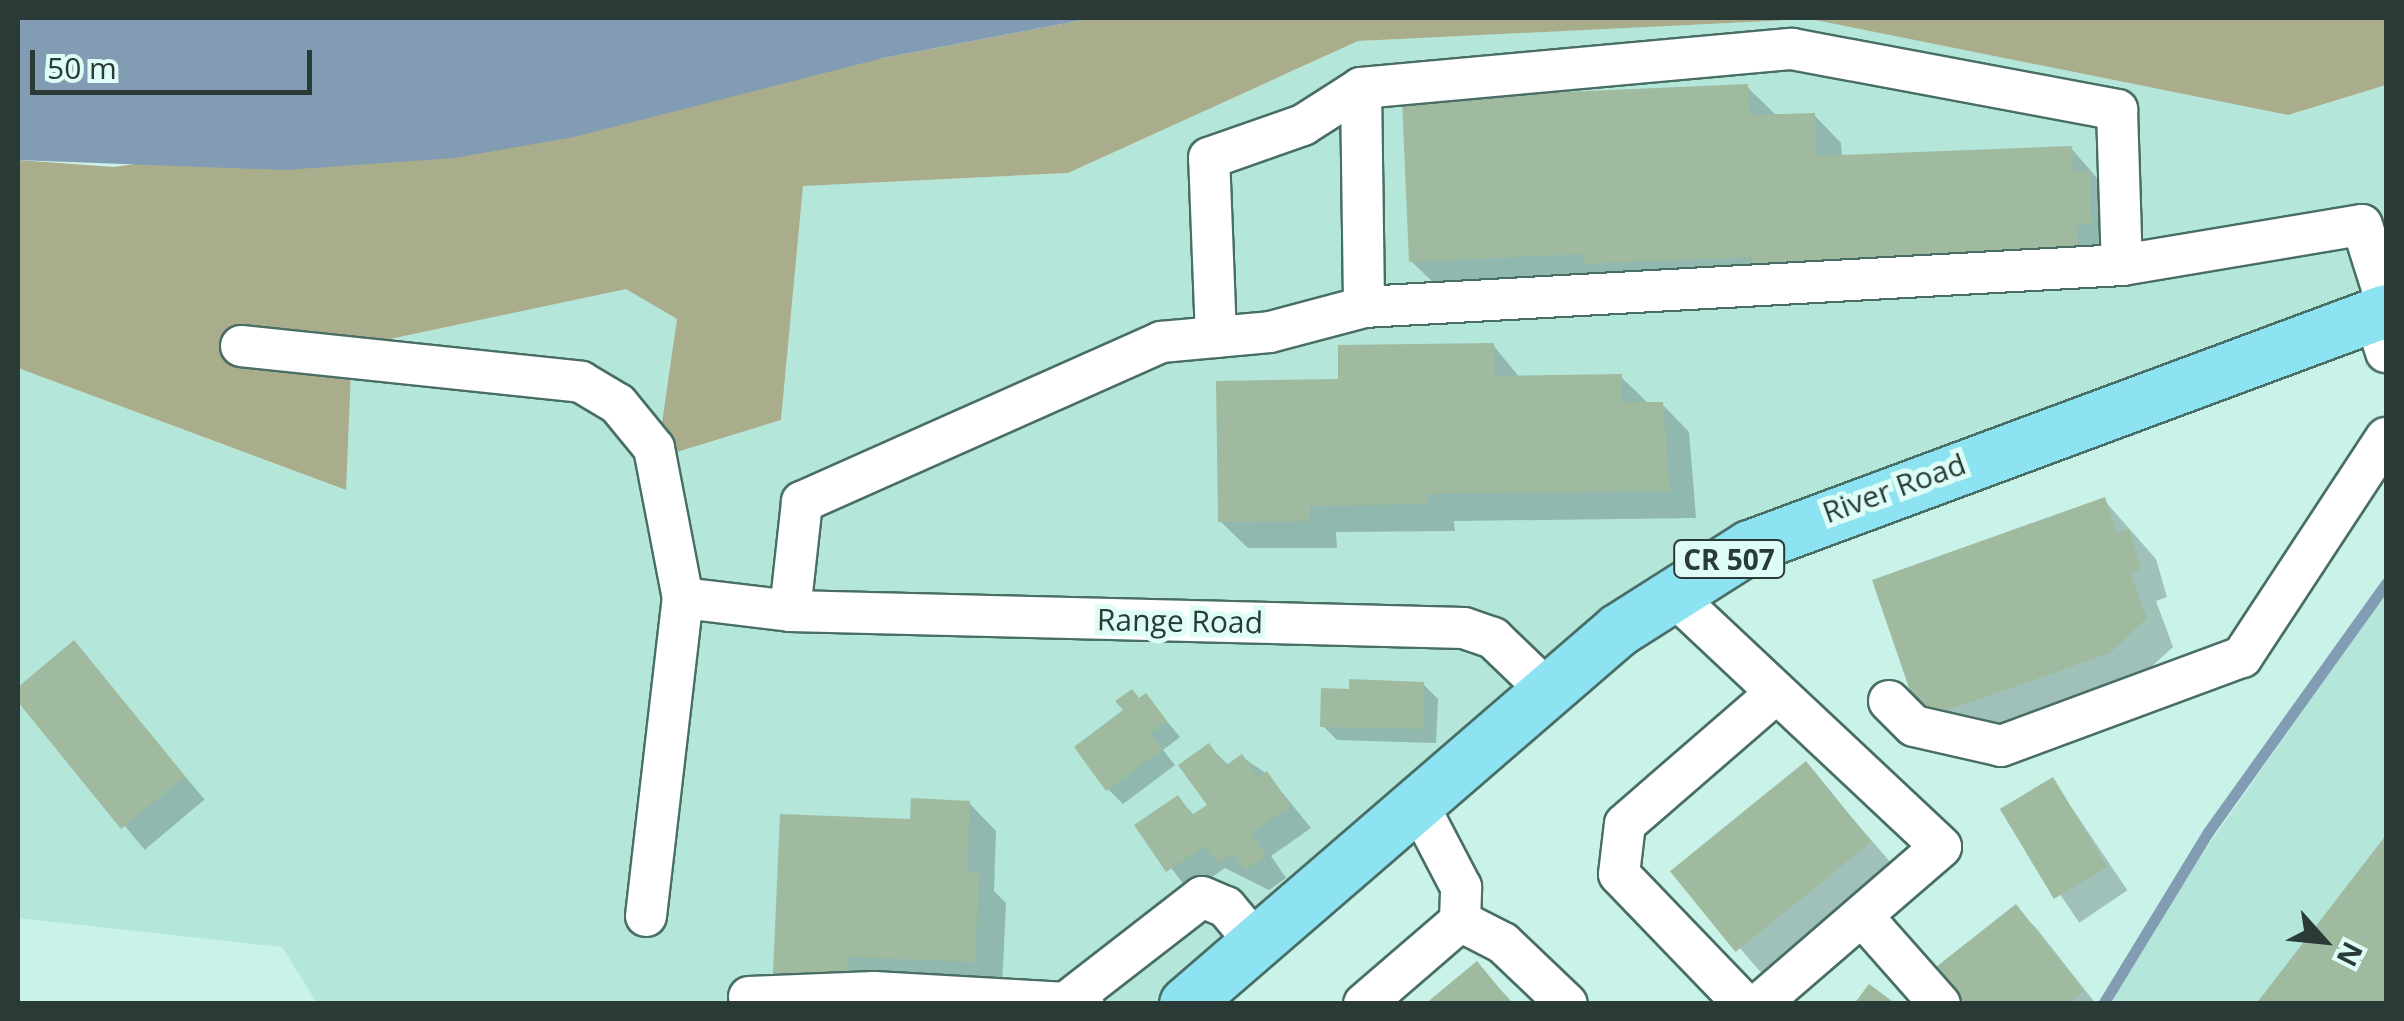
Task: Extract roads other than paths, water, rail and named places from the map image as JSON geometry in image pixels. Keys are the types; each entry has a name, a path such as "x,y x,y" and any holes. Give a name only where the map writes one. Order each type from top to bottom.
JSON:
{"main road":[{"name":"River Road","path":"1186,1004 1548,690 1672,594 1814,518 2384,320"}],"street":[{"path":"1216,337 1209,158 1304,125 1361,88 1792,49 2117,110 2122,265"},
{"path":"1361,88 1364,307"},
{"path":"790,611 802,502 1161,342 1216,337 1364,307 2122,265 2362,225 2384,320"},
{"path":"242,346 594,389 654,448 683,598 646,916"},
{"path":"1889,701 1914,726 2001,746 2242,656 2386,438"},
{"path":"1672,594 1773,696 1941,847 1759,1004"},
{"name":"Range Road","path":"683,598 790,611 1464,628 1493,638 1548,690"},
{"path":"1744,1004 1619,874 1625,824 1773,696"},
{"path":"1364,1004 1460,921 1461,888 1418,803"},
{"path":"750,997 1079,1000 1202,897 1226,907 1256,943"},
{"path":"1863,916 1940,1004"},
{"path":"1460,921 1503,943 1567,1004"}],"water":[{"path":"18,18 1093,18 883,58 574,137 454,158 284,170 18,160"}],"waterway":[{"path":"2103,1004 2208,832 2386,583"}]}
